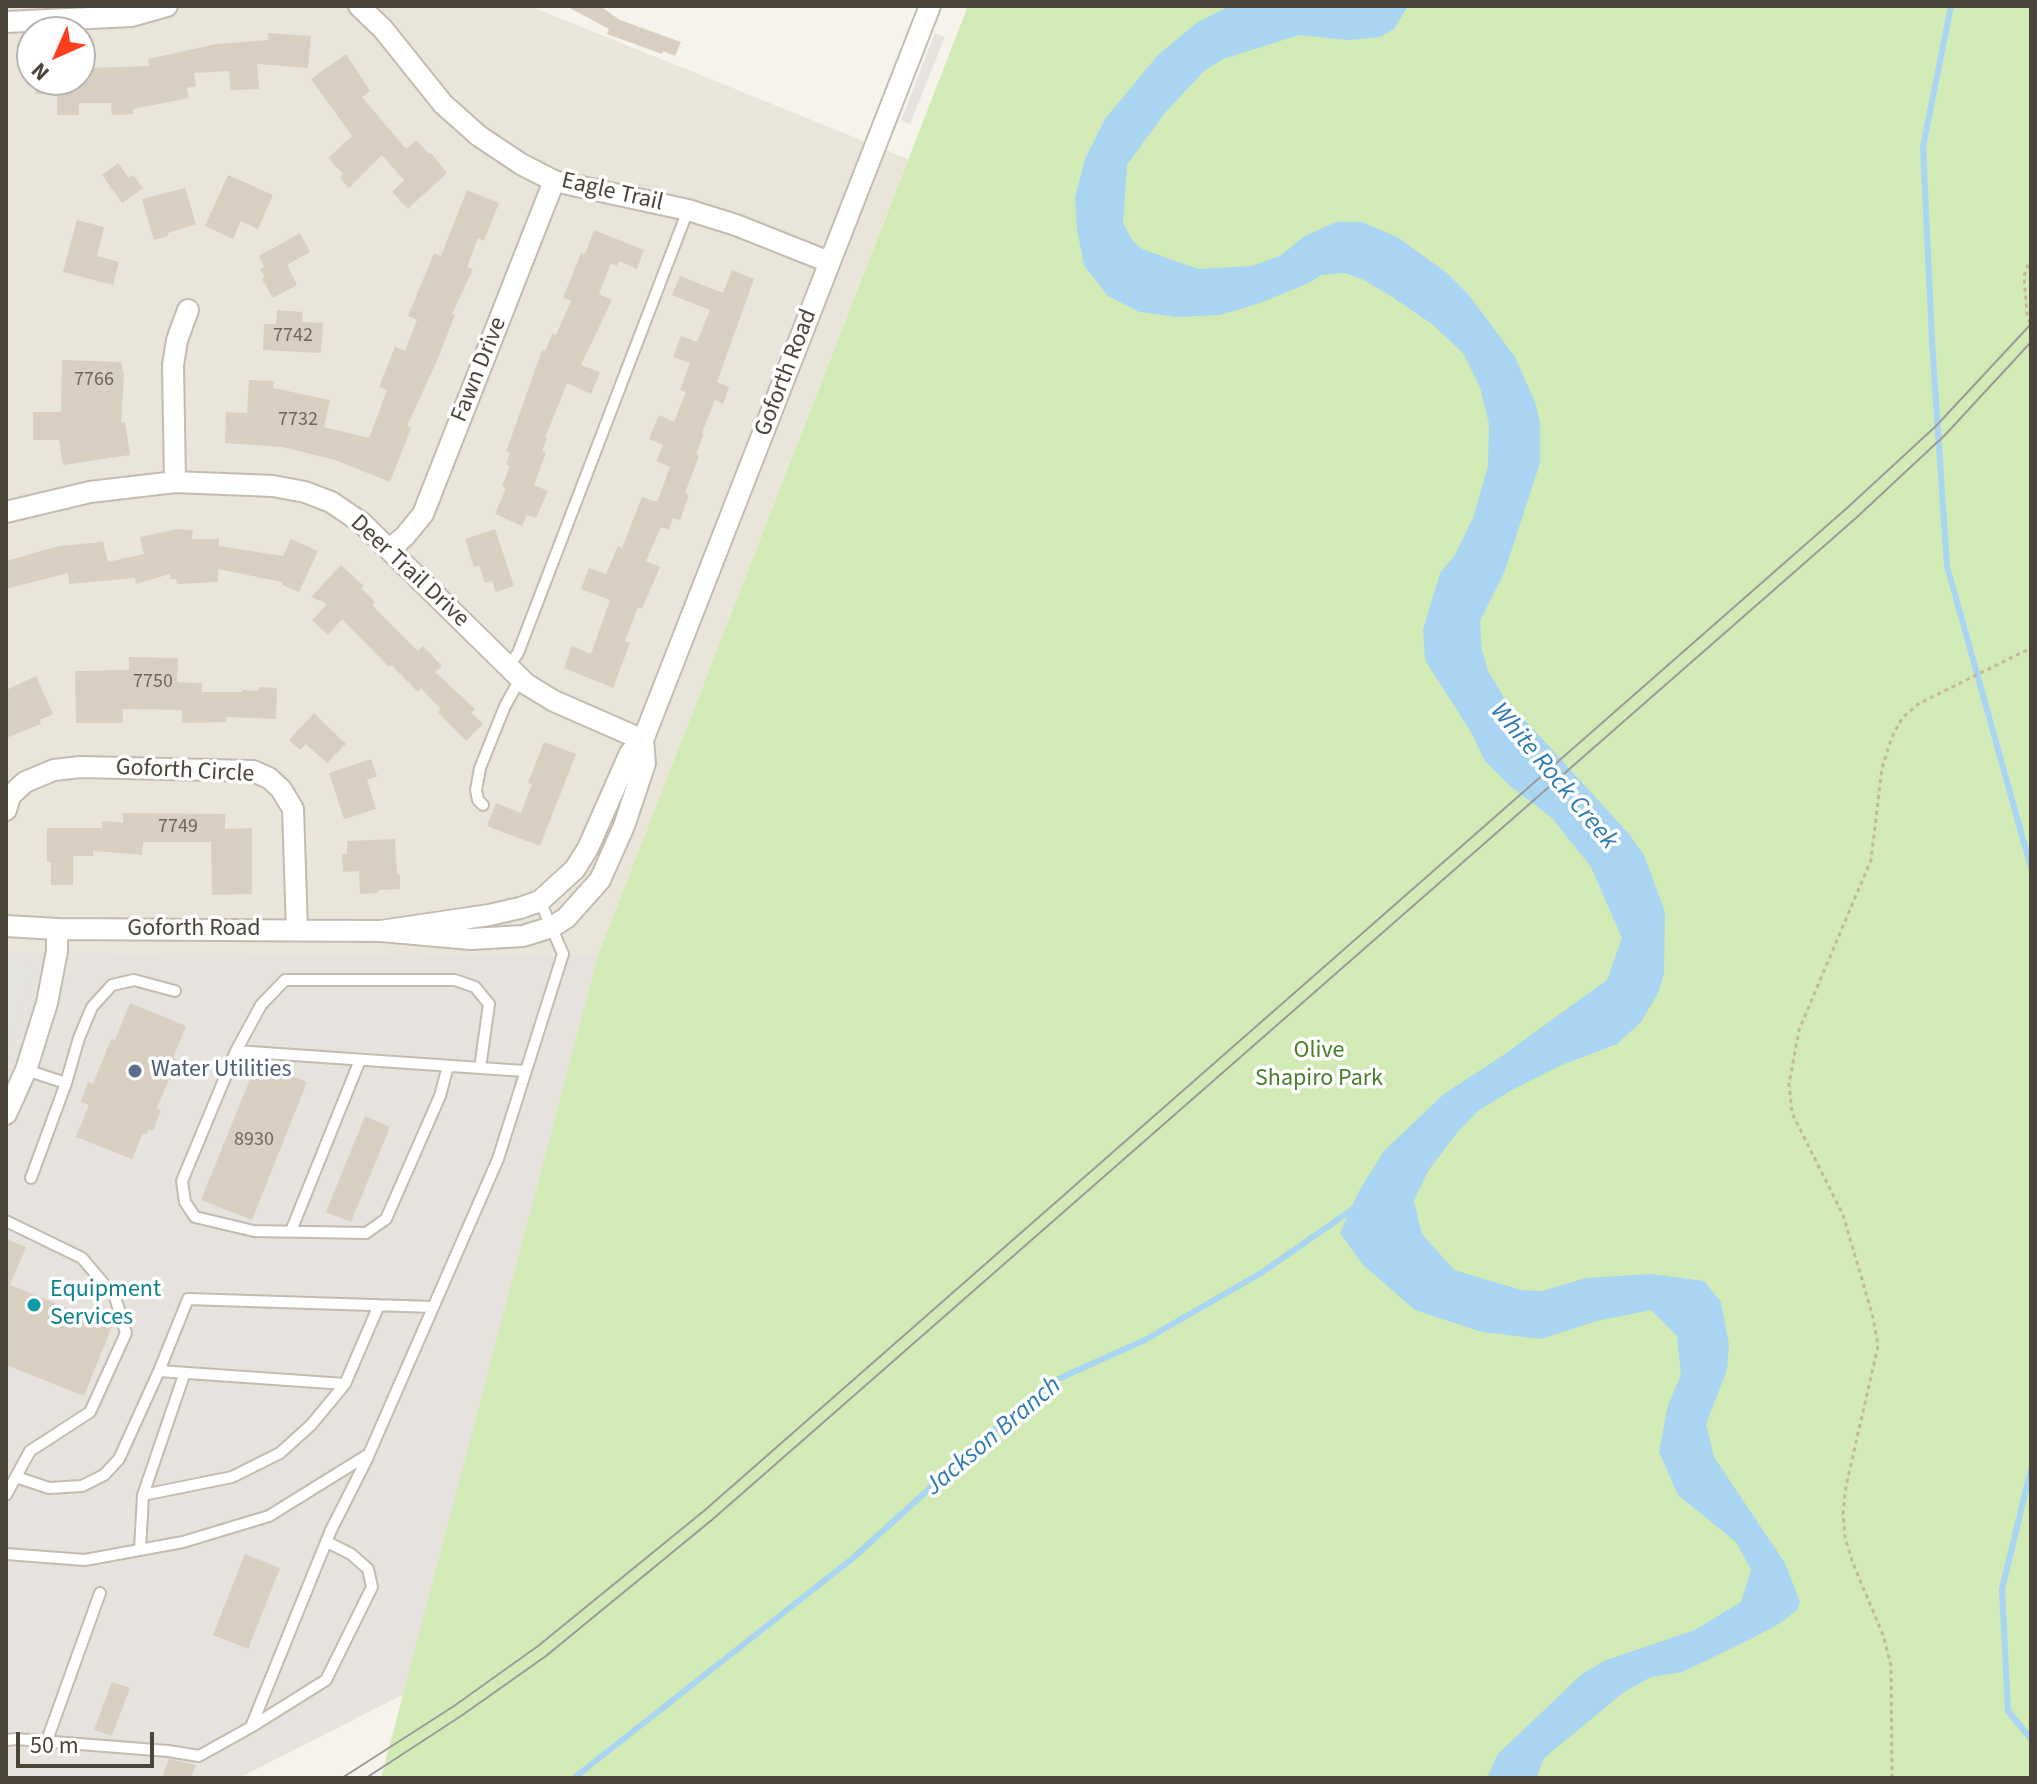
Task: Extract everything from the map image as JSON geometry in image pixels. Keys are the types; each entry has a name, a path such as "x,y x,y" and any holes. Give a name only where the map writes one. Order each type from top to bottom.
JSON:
{"street":[{"path":"6,22 132,16 167,6"},
{"name":"Eagle Trail","path":"359,6 383,29 443,104 479,136 521,164 554,181 688,210 736,225 829,262"},
{"name":"Goforth Road","path":"381,931 489,915 540,901 575,869 588,848 630,753 643,740 930,6"},
{"name":"Fawn Drive","path":"390,549 423,514 554,181"},
{"path":"175,482 173,365 177,340 188,310"},
{"name":"Deer Trail Drive","path":"6,512 90,492 175,482 273,486 305,492 331,502 362,523 513,673 554,701 643,740"},
{"name":"Goforth Road","path":"6,926 381,931 496,939 523,936 552,927 566,918 583,902 605,870 645,763 643,740"},
{"name":"Goforth Circle","path":"6,810 10,796 25,782 54,770 80,767 253,771 269,778 281,789 293,809 297,930"},
{"path":"6,1114 26,1070 47,1003 57,951 57,929"}],"lane":[{"path":"483,805 478,800 476,790 480,768 505,706 518,653 688,210"},
{"path":"251,1727 327,1542 369,1454 498,1159 563,954 540,901"},
{"path":"31,1178 92,1007 112,985 134,980 175,991"},
{"path":"448,1066 440,1096 386,1219 366,1233 254,1231 195,1217 185,1202 182,1181 236,1051 261,1005 285,980 455,980 475,987 489,1004 480,1068"},
{"path":"236,1051 524,1071"},
{"path":"291,1231 360,1060"},
{"path":"26,1070 66,1083"},
{"path":"6,1221 82,1258 115,1297 126,1333 90,1412 30,1451 6,1495"},
{"path":"16,1477 49,1488 82,1486 104,1475 119,1459 188,1299 433,1307"},
{"path":"143,1495 232,1477 280,1453 311,1425 345,1384 379,1305"},
{"path":"159,1371 345,1384"},
{"path":"140,1550 143,1495 184,1375"},
{"path":"6,1554 85,1560 183,1542 269,1516 369,1454"},
{"path":"6,1740 168,1751 199,1756 251,1727 326,1680 372,1587 368,1569 351,1554 327,1542"},
{"path":"46,1743 100,1593"}],"path":[{"path":"2031,257 2024,276 2031,326"},
{"path":"1892,1778 1891,1666 1883,1635 1852,1561 1845,1537 1843,1513 1846,1486 1878,1346 1873,1317 1843,1215 1792,1113 1789,1084 1799,1030 1871,860 1882,768 1902,718 1945,690 2031,648"}],"shaded area":[{"path":"6,6 530,6 908,159 598,955 6,952"},
{"path":"935,33 945,37 910,124 901,120"},
{"path":"6,952 598,955 404,1694 239,1778 6,1778"},
{"path":"6,952 19,952 35,973 6,1051"}],"green space":[{"name":"Olive Shapiro Park","path":"968,6 2031,6 2031,1778 381,1778 598,955"}],"water":[{"name":"White Rock Creek","path":"1230,6 1408,6 1394,29 1380,37 1349,40 1299,35 1223,59 1203,72 1164,114 1127,165 1123,223 1132,240 1142,249 1198,269 1252,266 1280,256 1305,236 1336,222 1362,222 1397,237 1447,273 1468,294 1515,357 1535,402 1540,423 1540,463 1504,573 1480,621 1482,650 1488,671 1503,696 1629,834 1644,855 1665,912 1664,973 1658,993 1641,1022 1617,1044 1559,1066 1478,1111 1428,1171 1414,1201 1422,1234 1454,1270 1521,1290 1542,1291 1586,1278 1651,1274 1704,1281 1721,1302 1729,1345 1727,1370 1706,1424 1714,1457 1785,1563 1800,1602 1797,1610 1782,1622 1751,1639 1682,1672 1651,1677 1624,1692 1544,1758 1536,1778 1487,1778 1498,1754 1582,1674 1606,1660 1695,1630 1741,1602 1751,1570 1736,1542 1678,1495 1659,1452 1668,1405 1681,1375 1677,1336 1651,1310 1597,1321 1541,1339 1482,1332 1415,1310 1363,1265 1340,1233 1358,1193 1383,1152 1444,1094 1607,980 1622,938 1591,867 1552,818 1510,786 1485,761 1471,732 1425,660 1423,630 1440,573 1455,555 1473,518 1488,466 1489,424 1480,387 1463,353 1432,324 1391,296 1345,273 1321,275 1260,303 1220,315 1177,317 1139,312 1108,296 1084,265 1075,197 1085,159 1105,119 1158,55 1198,22"}],"building":[{"path":"566,6 600,6 620,20 681,42 675,56 663,51 662,54 607,34 609,29"},
{"path":"268,33 311,36 308,68 257,64 259,89 231,90 229,71 194,73 196,86 187,88 189,98 133,109 133,114 112,115 111,103 79,103 79,115 57,115 57,96 96,96 96,68 149,66 148,59 216,44 268,40"},
{"path":"346,54 370,91 362,97 406,149 416,140 447,173 408,209 392,192 404,180 382,155 349,188 340,178 343,174 328,158 352,136 311,79"},
{"path":"118,163 129,178 133,175 143,188 122,203 102,175"},
{"path":"228,175 273,195 258,229 241,221 233,239 205,226"},
{"path":"185,188 196,224 154,240 142,199"},
{"path":"467,190 499,203 484,241 478,238 467,267 473,269 407,426 411,428 390,482 335,460 282,447 225,443 226,412 247,413 249,380 274,381 273,388 330,400 324,427 369,438 387,390 379,387 395,347 405,351 417,320 408,316 434,253 441,256"},
{"path":"77,220 104,227 97,256 119,262 113,285 63,272"},
{"path":"594,230 644,250 637,269 619,261 617,266 611,263 599,294 612,300 581,365 600,372 591,394 567,383 545,438 542,451 546,453 534,485 548,491 536,518 527,515 522,526 495,514 506,488 502,486 510,466 506,464 510,453 506,452 542,350 545,351 553,333 556,335 571,301 563,298"},
{"path":"300,233 310,252 287,265 297,285 273,298 262,279 265,277 260,269 264,267 259,256"},
{"path":"732,270 754,279 717,382 729,387 723,404 715,400 702,433 696,454 699,456 685,493 689,495 680,520 673,518 669,530 661,527 646,561 660,567 642,609 638,607 625,641 630,643 613,688 564,668 572,646 591,654 610,600 581,589 589,568 606,574 618,546 622,548 642,497 657,502 670,467 656,461 663,445 649,439 659,415 674,422 686,392 680,390 690,363 673,357 681,336 697,342 710,310 672,295 680,276 723,293"},
{"path":"277,310 303,312 302,322 323,323 321,353 263,350 264,324 276,324"},
{"path":"62,360 121,362 124,376 121,423 125,422 130,455 63,465 59,440 33,440 33,412 61,412"},
{"path":"177,529 193,530 192,539 219,539 219,546 283,556 291,539 318,551 299,592 282,585 282,582 218,569 218,582 177,584 176,579 170,579 170,574 136,584 135,578 69,584 68,573 6,589 6,561 59,546 103,542 108,562 144,554 140,537"},
{"path":"495,529 514,586 496,592 492,581 485,583 479,565 474,567 465,539"},
{"path":"341,565 364,586 361,588 375,602 372,605 418,651 423,646 442,666 435,672 475,709 471,713 483,724 466,741 438,712 441,709 421,688 418,692 391,665 389,667 342,619 328,635 312,620 327,604 311,597"},
{"path":"129,657 178,658 177,682 202,683 202,692 277,688 276,719 227,717 226,722 182,723 182,710 123,709 123,723 76,723 75,671 129,670"},
{"path":"36,676 53,714 40,720 41,724 6,738 6,690"},
{"path":"314,713 346,744 327,763 306,744 300,750 289,740"},
{"path":"544,742 576,754 540,846 487,826 496,803 521,813 532,784 528,783"},
{"path":"371,759 377,776 367,780 376,809 344,819 329,773"},
{"path":"123,813 225,814 225,829 252,828 252,894 212,895 211,842 143,842 142,855 93,851 93,856 73,856 73,885 51,885 47,828 102,828 102,821 123,823"},
{"path":"395,839 400,889 360,894 359,871 343,872 342,854 347,854 347,841"},
{"name":"Water Utilities","path":"130,1003 186,1026 173,1058 177,1060 157,1108 161,1110 153,1131 149,1129 146,1135 143,1133 132,1159 76,1137 89,1105 81,1102 88,1082 93,1084"},
{"path":"257,1062 307,1082 252,1220 201,1200"},
{"path":"365,1116 390,1127 351,1222 326,1212"},
{"name":"Equipment Services","path":"6,1239 26,1247 10,1285 112,1326 84,1396 6,1365"},
{"path":"245,1554 280,1568 248,1649 213,1635"},
{"path":"112,1682 130,1688 112,1736 94,1730"},
{"path":"169,1759 196,1765 191,1778 162,1778"}],"waterway":[{"path":"1951,6 1923,147 1947,566 2031,868"},
{"name":"Jackson Branch","path":"574,1778 853,1558 1003,1422 1058,1379 1145,1340 1261,1273 1356,1207"},
{"path":"2031,1469 2002,1589 2008,1711 2031,1739"}],"tram line":[{"path":"342,1778 454,1706 538,1646 705,1510 1847,508 1936,426 2031,324"},
{"path":"366,1778 546,1656 713,1519 1856,518 1945,435 2031,342"}],"place":[{"name":"Water Utilities","path":"135,1071"},
{"name":"Equipment Services","path":"34,1305"}]}
